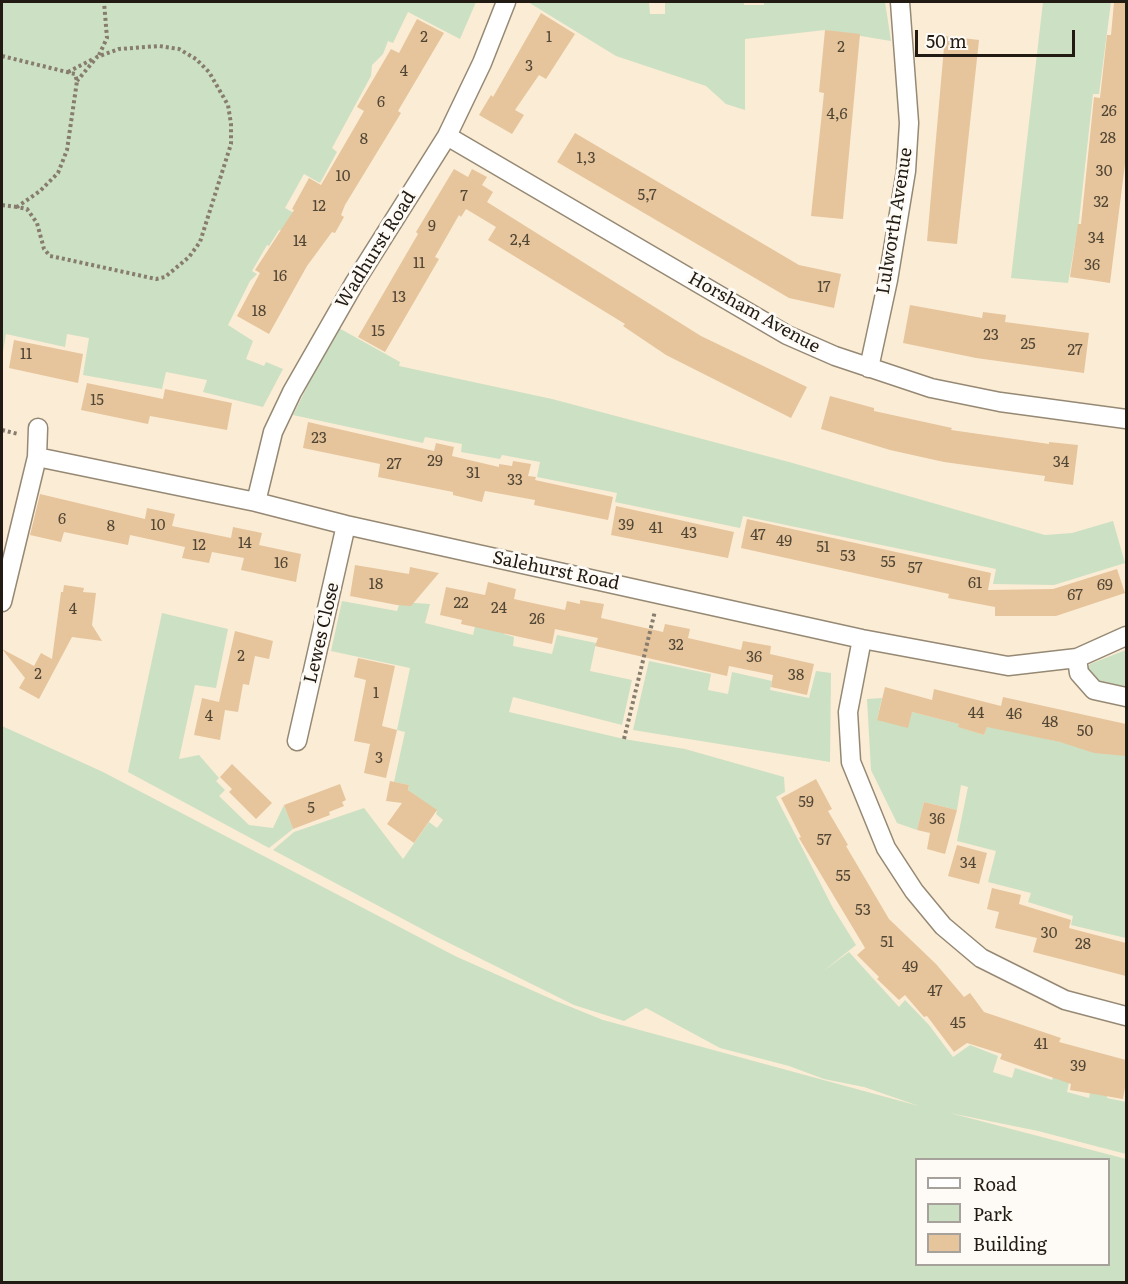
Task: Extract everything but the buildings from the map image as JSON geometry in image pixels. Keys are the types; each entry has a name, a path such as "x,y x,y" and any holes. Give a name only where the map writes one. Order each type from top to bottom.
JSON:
{"street":[{"name":"Wadhurst Road","path":"255,501 273,432 292,392 355,282 447,136 482,63 506,2"},
{"name":"Lulworth Avenue","path":"869,368 888,280 906,171 908,101 900,2"},
{"name":"Horsham Avenue","path":"447,136 788,335 835,356 931,388 989,400 1126,419"},
{"path":"2,602 37,457 38,428"},
{"name":"Salehurst Road","path":"37,457 255,501 346,525 862,639 1008,666 1077,658 1126,636"},
{"name":"Lewes Close","path":"297,741 346,525"},
{"path":"862,639 849,712 851,762 886,848 914,891 943,926 981,958 1065,1000 1126,1016"},
{"path":"1077,658 1079,674 1094,690 1126,697"}],"path":[{"path":"77,81 97,57 107,38 104,2"},
{"path":"2,205 27,209 37,223 40,242 50,256 156,279 175,270 200,242 231,144 231,124 223,97 209,72 179,49 159,46 119,49 67,72"},
{"path":"2,56 75,74 77,81 67,150 58,173 40,191 17,207"},
{"path":"624,739 659,593"}],"green space":[{"path":"2,2 476,2 460,39 408,12 393,43 388,41 383,54 372,65 371,76 332,148 337,152 320,183 304,174 285,208 294,213 283,231 279,230 269,246 267,245 252,271 257,274 250,281 228,325 253,341 246,359 264,366 266,362 283,369 263,407 203,392 207,380 166,372 162,389 83,375 89,338 67,334 65,347 6,334 2,358"},
{"path":"528,2 649,2 650,14 665,14 665,2 744,2 744,5 764,5 764,2 885,2 891,41 825,30 745,39 745,110 726,104 706,86 616,56"},
{"path":"1043,2 1111,2 1099,94 1093,94 1079,221 1068,283 1011,278"},
{"path":"337,327 400,362 399,366 552,399 789,462 1045,535 1072,533 1113,521 1125,563 1054,585 993,584 996,569 743,516 740,528 615,502 617,493 537,477 540,462 502,455 500,459 461,452 462,444 425,437 423,443 293,415"},
{"path":"342,601 397,611 400,602 430,604 425,623 473,635 478,613 507,620 504,634 514,637 513,646 552,654 557,635 596,643 590,671 632,680 622,725 513,697 509,712 624,739 685,749 784,777 785,792 776,797 833,908 856,945 822,972 849,952 899,1007 905,1000 929,1025 953,1057 970,1045 998,1056 993,1072 1012,1078 1015,1068 1052,1080 1054,1073 1070,1078 1067,1092 1089,1098 1091,1087 1107,1091 1107,1098 1126,1102 1126,1154 1038,1131 950,1113 1126,1159 1126,1282 2,1282 2,726 103,772 455,956 556,1001 603,1020 919,1106 864,1087 824,1079 789,1066 720,1048 646,1008 624,1021 574,1005 437,937 273,850 294,832 364,808 403,859 429,822 437,828 443,820 436,814 437,811 408,790 409,785 394,782 405,732 397,730 410,668 331,651"},
{"path":"162,613 228,629 216,688 195,685 179,759 199,755 219,778 216,781 225,790 219,796 249,825 273,828 284,805 293,829 269,848 128,772"},
{"path":"1126,650 1126,687 1095,680 1087,670 1090,664"},
{"path":"649,661 711,674 708,690 728,694 732,672 772,681 770,690 809,698 816,671 831,673 830,762 633,730"},
{"path":"882,698 877,720 912,712 956,723 959,727 984,735 987,726 1126,756 1126,938 1071,925 1073,916 1028,902 1031,893 988,882 996,851 957,841 968,787 961,785 957,810 924,802 917,830 897,823 871,770 867,699"}]}
